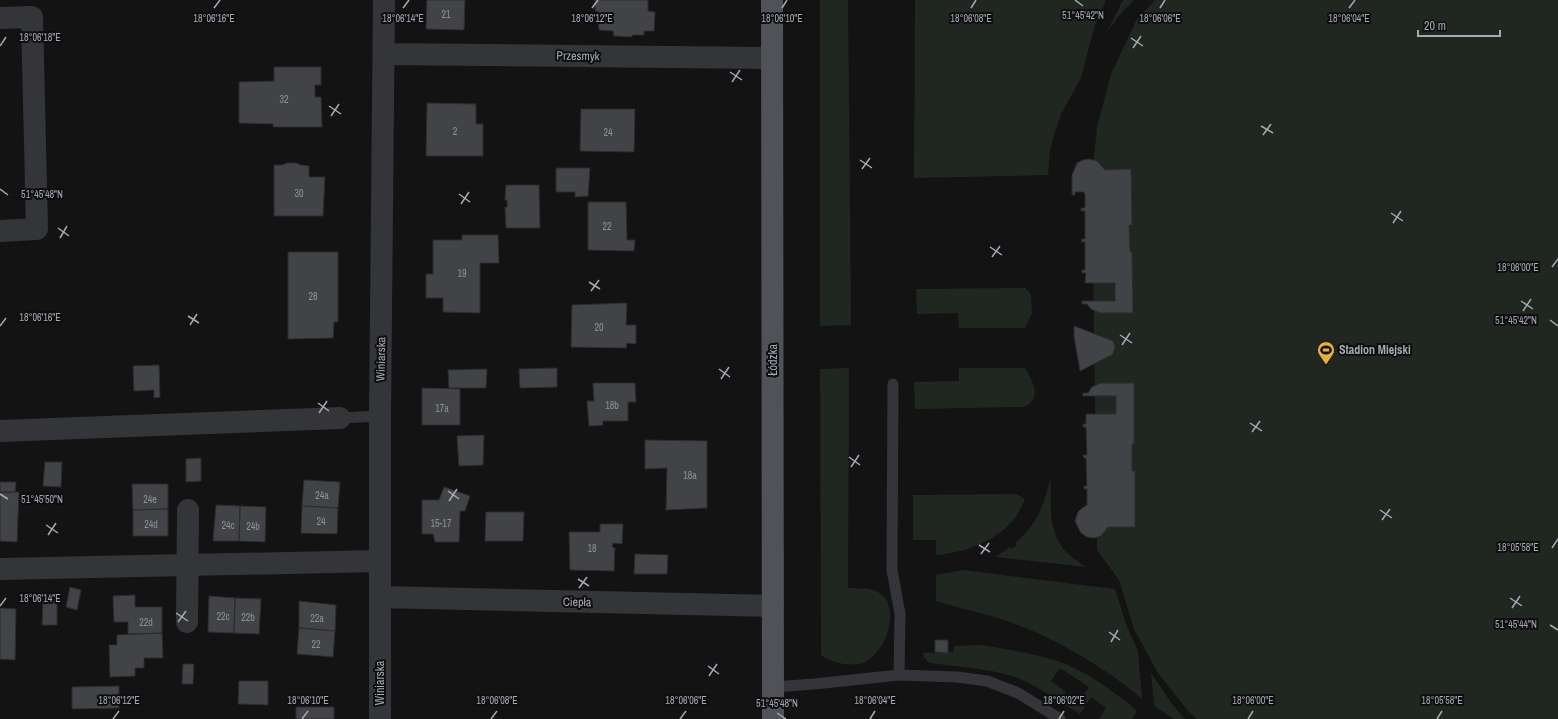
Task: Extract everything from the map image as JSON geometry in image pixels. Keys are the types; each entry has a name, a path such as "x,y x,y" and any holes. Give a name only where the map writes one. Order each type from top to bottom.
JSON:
{"main road":[{"name":"Łódzka","path":"772,0 773,719"}],"street":[{"name":"Winiarska","path":"380,719 380,416 384,0"},
{"path":"0,18 32,17 37,230 0,231"},
{"name":"Przesmyk","path":"384,54 772,58"},
{"path":"0,431 340,418"},
{"path":"186,622 188,510"},
{"path":"0,569 380,561"},
{"name":"Ciepła","path":"380,597 773,606"}],"lane":[{"path":"893,384 892,570 900,614 899,675"},
{"path":"340,418 380,416"},
{"path":"773,687 899,675 957,677 987,681 1018,693 1054,717"}],"shaded area":[{"path":"820,0 848,0 851,325 820,326"},
{"path":"915,0 1106,0 1094,28 1081,78 1061,114 1055,132 1050,150 1048,175 914,178"},
{"path":"1123,0 1134,0 1118,17 1107,32"},
{"name":"Stadion Miejski","path":"1155,0 1558,0 1558,719 1197,719 1188,711 1158,673 1134,629 1119,580 1097,550 1092,179 1097,127 1111,74 1137,19"},
{"path":"1025,288 1031,294 1032,313 1025,328 959,328 958,313 917,314 916,289"},
{"path":"849,368 848,588 875,590 878,592 885,599 889,608 890,619 888,631 877,652 869,660 859,664 838,663 821,655 820,369"},
{"path":"959,368 1025,368 1031,378 1035,395 1029,404 1023,407 915,409 914,382 959,381"},
{"path":"1051,476 1051,516 1056,535 1066,552 1086,567 995,557 1010,547 1012,549 1017,545 1015,543 1023,536 1035,521 1043,505"},
{"path":"1016,494 1025,499 1015,518 999,533 979,544 958,552 936,555 936,540 913,540 913,495"},
{"path":"963,570 1115,589 1126,624 1138,651 1142,699 1109,674 1075,652 1039,634 1001,619 936,601 936,575"},
{"path":"982,645 1036,655 1068,665 1104,685 1137,711 1132,719 1099,719 1106,708 1091,697 1080,714 1065,705 1071,696 1079,701 1089,687 1060,668 1051,681 1066,692 1060,702 1035,686 1015,677 978,669 929,663 924,657 923,653 954,652 954,646"},
{"path":"1151,673 1172,704 1185,719 1174,719 1154,706"}],"building":[{"path":"427,0 465,0 464,30 426,29"},
{"path":"595,0 648,0 648,11 655,12 654,31 644,31 644,35 633,35 631,37 614,36 613,31 599,30 598,11 595,11"},
{"path":"274,67 321,67 321,85 315,85 315,97 321,97 322,127 273,127 273,124 239,123 239,82 274,81"},
{"path":"427,103 476,104 476,124 483,124 483,156 426,156"},
{"path":"581,109 635,109 634,152 580,151"},
{"path":"1089,159 1097,161 1105,170 1131,169 1132,225 1129,225 1130,252 1132,252 1133,313 1100,313 1091,309 1087,304 1082,304 1082,301 1115,301 1115,283 1085,283 1086,273 1082,273 1082,270 1085,270 1085,242 1081,242 1082,239 1085,239 1085,211 1081,211 1081,208 1085,208 1085,195 1084,192 1075,192 1075,195 1072,195 1072,175 1077,163"},
{"path":"287,163 296,163 309,166 309,177 325,177 323,216 274,216 274,165 282,165"},
{"path":"556,168 590,168 588,196 575,197 575,192 556,192"},
{"path":"506,185 539,185 540,228 506,228"},
{"path":"588,202 626,202 627,240 635,240 634,251 588,250"},
{"path":"462,235 498,235 499,263 480,263 480,313 443,312 443,298 426,298 426,274 433,274 433,240 462,240"},
{"path":"288,252 338,252 338,322 334,322 333,338 288,339"},
{"path":"627,303 626,325 636,325 636,344 627,343 626,348 571,347 572,305"},
{"path":"1074,326 1113,341 1115,346 1113,354 1080,371 1074,336"},
{"path":"159,365 160,397 154,398 154,390 134,391 133,366"},
{"path":"557,368 557,387 520,388 519,369"},
{"path":"487,369 486,388 449,388 448,370"},
{"path":"593,383 635,383 636,402 628,402 628,421 603,421 603,425 589,426 587,401 594,401"},
{"path":"1101,383 1134,383 1134,444 1132,444 1132,471 1135,471 1135,527 1108,527 1101,536 1094,538 1087,537 1081,533 1075,521 1078,512 1087,505 1087,489 1084,489 1084,486 1087,486 1086,458 1084,458 1083,455 1087,455 1086,427 1083,427 1083,424 1086,424 1086,414 1116,414 1116,396 1083,396 1083,393 1088,393 1092,387"},
{"path":"422,388 460,389 460,425 422,425"},
{"path":"484,435 483,465 459,466 457,436"},
{"path":"645,440 707,441 707,508 666,510 667,468 645,469"},
{"path":"201,458 201,481 186,482 186,459"},
{"path":"45,462 62,462 61,487 43,486"},
{"path":"304,480 340,482 338,508 302,506"},
{"path":"0,482 16,482 15,492 0,492"},
{"path":"132,484 168,484 168,509 133,510"},
{"path":"444,487 470,496 465,511 460,511 459,542 435,542 433,534 422,534 422,500 439,500"},
{"path":"0,492 19,492 17,542 0,541"},
{"path":"216,505 240,506 239,541 213,541"},
{"path":"240,506 266,507 265,542 239,541"},
{"path":"302,506 338,508 337,534 301,533"},
{"path":"168,509 168,536 133,536 133,510"},
{"path":"486,512 524,512 523,541 485,541"},
{"path":"600,524 623,524 622,544 613,543 612,547 615,548 614,571 570,570 569,532 600,532"},
{"path":"635,554 668,555 667,574 634,574"},
{"path":"70,587 81,590 77,610 66,607"},
{"path":"135,595 135,607 162,607 162,633 128,634 128,622 114,622 113,596"},
{"path":"209,596 235,598 234,633 208,632"},
{"path":"235,598 261,599 259,634 234,633"},
{"path":"43,601 57,601 57,625 42,625"},
{"path":"299,601 336,605 335,631 299,628"},
{"path":"0,608 16,609 15,660 0,659"},
{"path":"299,628 335,631 333,657 297,654"},
{"path":"162,633 163,658 144,658 144,668 135,668 135,676 110,677 109,645 117,645 117,635"},
{"path":"935,640 948,640 948,653 935,652"},
{"path":"183,664 194,664 193,684 182,684"},
{"path":"239,681 268,681 268,705 238,704"},
{"path":"119,686 119,708 72,709 72,687"},
{"path":"296,707 334,707 334,719 296,719"}],"place":[{"name":"Stadion Miejski","path":"1326,365"}]}
